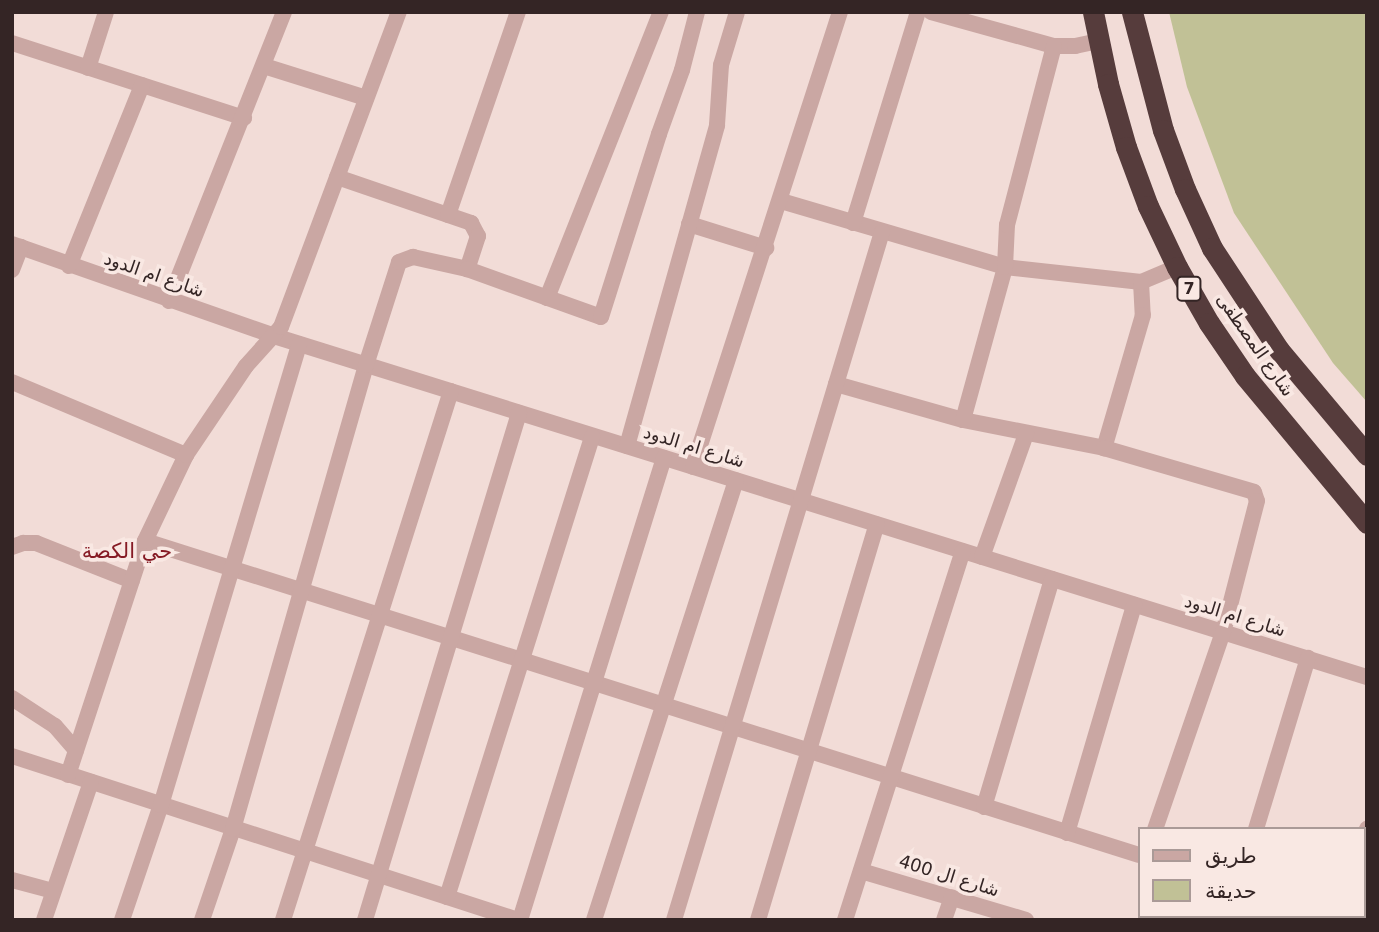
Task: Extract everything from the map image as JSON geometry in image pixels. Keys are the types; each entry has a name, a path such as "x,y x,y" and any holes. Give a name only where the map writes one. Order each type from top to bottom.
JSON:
{"highway":[{"name":"شارع المصطفى","path":"1093,12 1126,147 1148,206 1177,267 1209,323 1245,376 1367,523"},
{"name":"شارع المصطفى","path":"1132,12 1163,130 1185,189 1212,248 1279,350 1367,455"}],"street":[{"path":"88,68 106,12"},
{"path":"169,301 284,12"},
{"path":"68,775 145,541 186,455 246,366 274,336 284,319 398,12"},
{"path":"448,215 518,12"},
{"path":"547,298 661,12"},
{"path":"202,920 233,829 366,365 399,262 413,257 467,269 601,317 682,70 697,12"},
{"path":"627,446 717,125 722,65 737,12"},
{"path":"693,467 766,248 840,12"},
{"path":"853,223 918,12"},
{"path":"931,12 1054,46 1075,47 1098,41"},
{"path":"12,43 244,118"},
{"path":"963,420 1005,267 1007,225 1054,46"},
{"path":"264,66 366,98"},
{"path":"69,266 142,85"},
{"path":"337,177 471,223 478,232 467,269"},
{"path":"781,201 1005,267 1141,282 1177,267"},
{"path":"689,224 766,248"},
{"path":"674,920 882,232"},
{"path":"12,270 17,245"},
{"name":"شارع ام الدود","path":"17,245 69,266 274,336 1367,677"},
{"path":"1104,448 1143,315 1141,282"},
{"path":"122,920 161,805 299,344"},
{"path":"12,382 186,455"},
{"path":"836,383 963,420 1104,448 1249,489 1256,494 1223,632 1156,827"},
{"path":"283,920 451,391"},
{"path":"365,920 519,413"},
{"path":"982,557 1026,434"},
{"path":"447,897 593,436"},
{"path":"12,756 517,919 664,458"},
{"path":"594,920 736,480"},
{"path":"758,920 877,524"},
{"path":"145,541 1138,855"},
{"path":"12,547 23,543 36,543 132,581"},
{"path":"845,920 963,551"},
{"path":"984,807 1052,579"},
{"path":"1067,833 1134,604"},
{"path":"1257,827 1308,658"},
{"path":"12,698 55,726 76,750"},
{"path":"44,920 91,782"},
{"name":"شارع ال 400","path":"861,871 1026,920"},
{"path":"12,880 53,891"},
{"path":"944,920 952,897"}],"green space":[{"path":"1169,12 1367,12 1367,402 1333,363 1234,213 1187,87"}],"district":[{"name":"حي الكصة","path":"127,551"}]}
